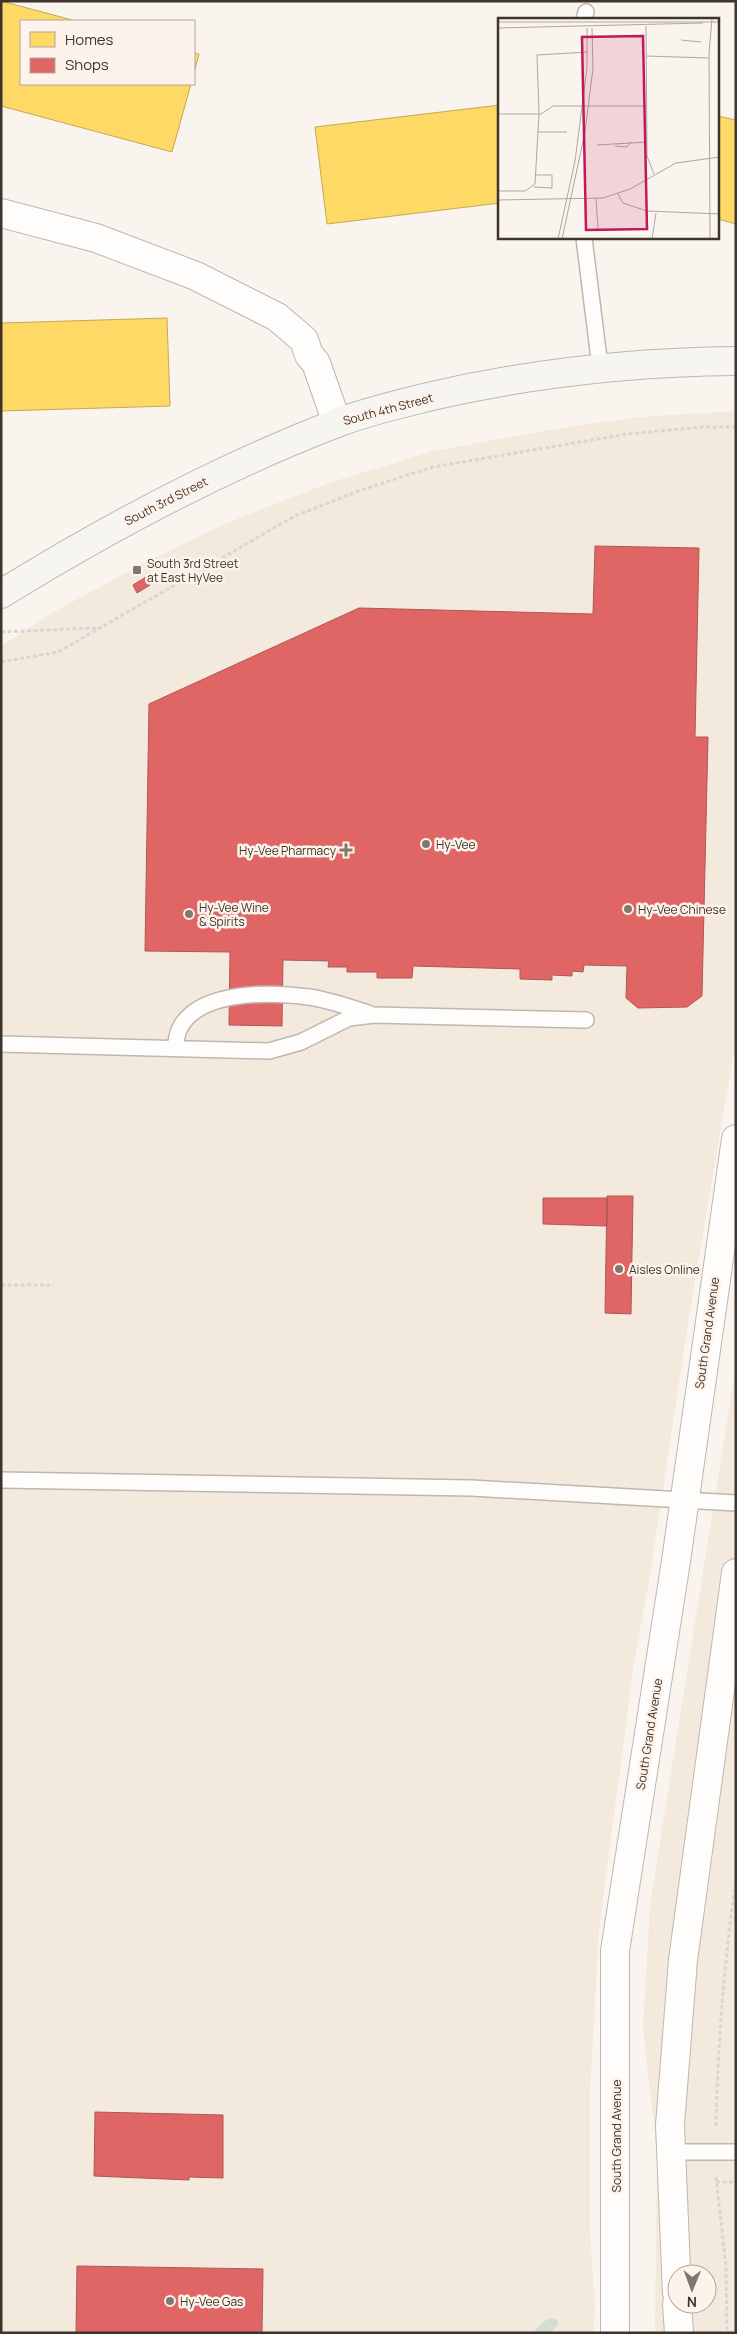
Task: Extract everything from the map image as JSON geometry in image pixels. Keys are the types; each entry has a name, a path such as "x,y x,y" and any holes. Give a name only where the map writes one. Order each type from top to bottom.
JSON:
{"main road":[{"name":"South 4th Street","path":"338,423 385,408 524,377 600,367 736,361"},
{"name":"South 3rd Street","path":"1,594 49,564 186,490 338,423"}],"street":[{"name":"South 4th Street","path":"1,213 105,241 196,276 277,317 304,340 310,355 316,363 338,423"},
{"name":"South Grand Avenue","path":"616,2333 616,1952 736,1139"},
{"path":"676,2264 670,2125 683,1960 736,1573"},
{"path":"678,2314 679,2333"}],"lane":[{"path":"584,239 600,367"},
{"path":"175,1048 180,1026 198,1008 222,998 267,995 308,997 374,1015"},
{"path":"1,1044 268,1051 302,1042 349,1018 374,1015 586,1020"},
{"path":"1,1480 471,1488 736,1503"},
{"path":"670,2152 736,2152"}],"path":[{"path":"1,662 58,652 295,516 386,482 433,467 627,434 702,427 736,427"},
{"path":"1,632 97,628"},
{"path":"1,1284 54,1286"},
{"path":"716,2135 719,2030 725,1959 736,1880"},
{"path":"716,2171 726,2267 727,2333"},
{"path":"716,2182 736,2182"}],"shaded area":[{"path":"736,411 736,1039 691,1304 649,1581 634,1663 599,1930 590,2092 590,2233 595,2309 593,2333 1,2333 1,646 57,610 148,561 227,523 329,483 433,451 561,428 640,417"},
{"path":"736,1365 736,2333 655,2333 657,2153 643,2029 650,1905"},
{"path":"551,2318 559,2323 551,2333 532,2333 546,2320"}],"building: Homes":[{"path":"1,1 72,20 20,20 20,85 191,85 172,152 1,106"},
{"path":"195,53 199,54 195,69"},
{"path":"498,105 498,203 327,224 315,127"},
{"path":"720,116 736,120 736,224 720,220"},
{"path":"167,318 170,406 1,411 1,323"}],"building: Shops":[{"name":"Hy-Vee","path":"595,546 699,548 695,737 708,737 702,996 687,1007 638,1008 626,998 627,966 584,965 583,972 572,971 572,976 552,975 552,980 520,979 520,969 413,966 412,978 377,978 377,972 347,972 347,967 328,967 329,961 283,960 282,1026 229,1025 230,952 145,951 149,704 359,608 593,614"},
{"path":"146,577 150,585 137,593 133,585"},
{"name":"Aisles Online","path":"607,1196 633,1196 631,1314 605,1313"},
{"path":"543,1198 607,1198 607,1226 543,1224"},
{"path":"95,2112 223,2115 223,2178 189,2177 189,2180 94,2176"},
{"name":"Hy-Vee Gas","path":"77,2266 263,2269 262,2333 76,2333"}],"place":[{"name":"South 3rd Street at East HyVee","path":"137,570"},
{"name":"Hy-Vee","path":"426,844"},
{"name":"Hy-Vee Pharmacy","path":"346,850"},
{"name":"Hy-Vee Chinese","path":"628,909"},
{"name":"Hy-Vee Wine & Spirits","path":"189,914"},
{"name":"Aisles Online","path":"619,1269"},
{"name":"Hy-Vee Gas","path":"170,2301"}]}
